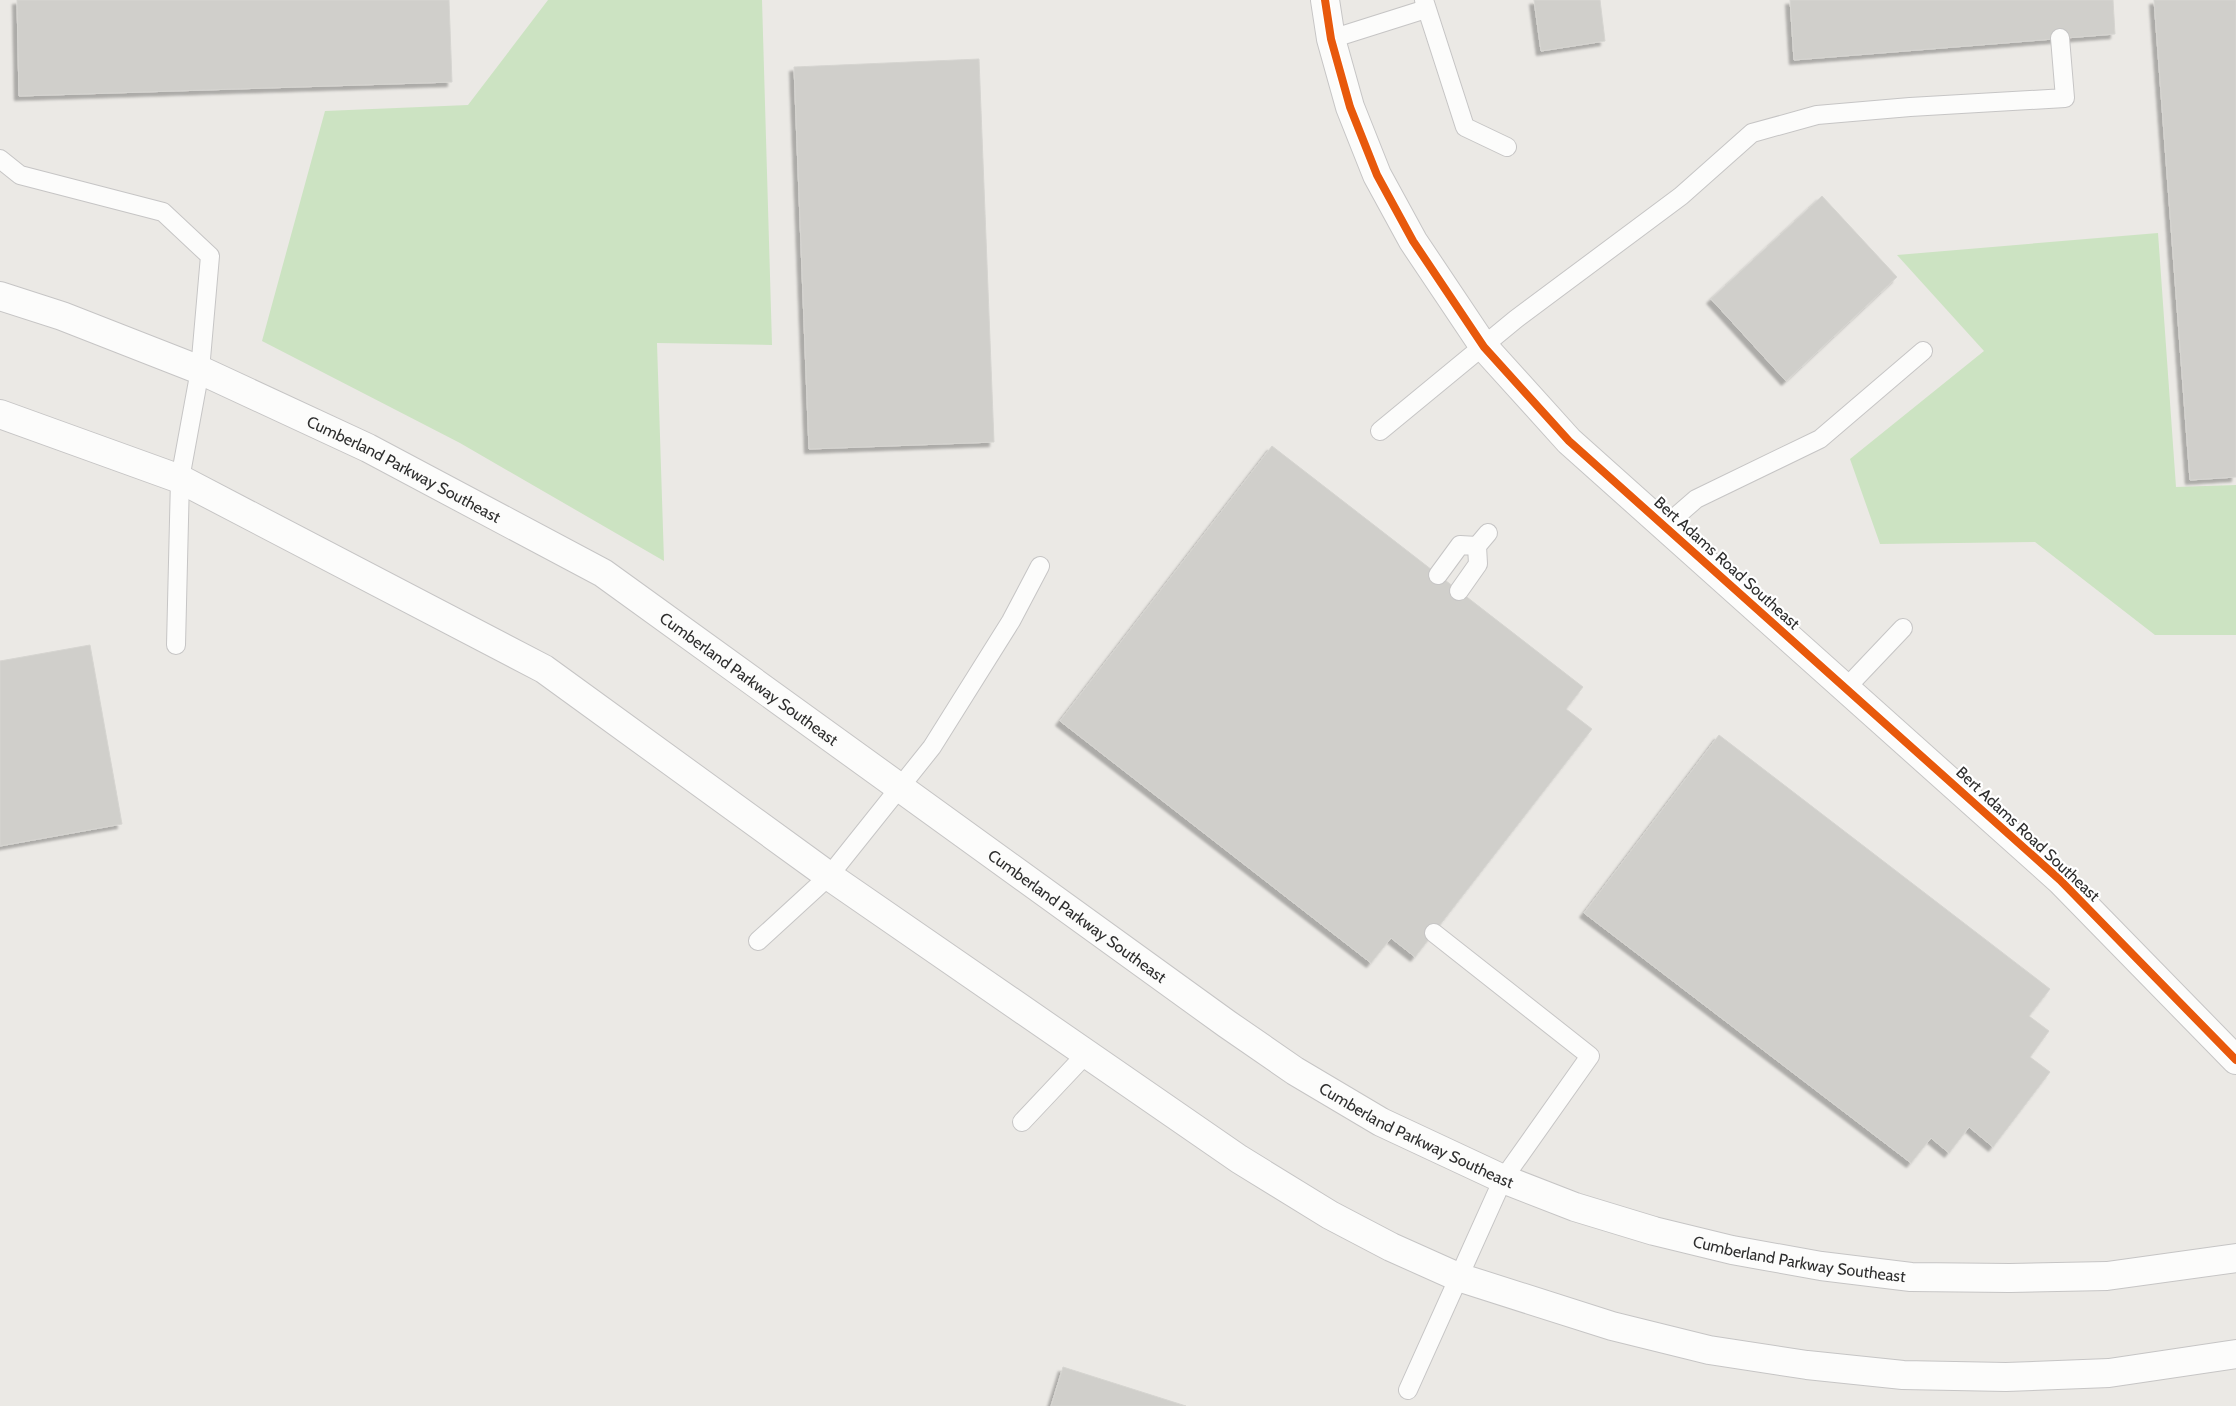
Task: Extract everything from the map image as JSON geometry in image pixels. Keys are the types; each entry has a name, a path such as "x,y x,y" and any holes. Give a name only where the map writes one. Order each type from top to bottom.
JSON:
{"main road":[{"name":"Bert Adams Road Southeast","path":"1325,0 1331,39 1350,107 1377,175 1413,241 1484,347 1569,441 2060,880 2236,1060"},
{"name":"Cumberland Parkway Southeast","path":"0,296 62,316 200,370 368,448 603,573 1212,1015 1295,1071 1381,1122 1503,1179 1575,1207 1662,1234 1732,1250 1821,1266 1911,1277 2010,1278 2107,1276 2236,1258"},
{"path":"0,414 180,479 544,669 829,876 1239,1160 1330,1215 1391,1247 1458,1276 1612,1326 1709,1350 1816,1366 1903,1375 2006,1378 2109,1373 2236,1354"}],"lane":[{"path":"1331,39 1425,5 1465,127 1507,147"},
{"path":"1380,431 1516,319 1682,196 1752,132 1817,115 1910,107 2065,98 2060,38"},
{"path":"0,159 20,175 163,212 210,256 200,370 180,479 176,645"},
{"path":"1665,526 1696,499 1820,439 1923,351"},
{"path":"1438,575 1460,545 1483,540 1478,564 1459,590"},
{"path":"758,941 829,876 932,747 1011,621 1040,566"},
{"path":"1846,688 1902,628"},
{"path":"1408,1390 1503,1179 1590,1056 1434,933"},
{"path":"1022,1122 1087,1053"}],"green space":[{"path":"548,0 762,0 772,345 657,343 664,561 460,443 262,341 325,111 468,105"},
{"path":"2158,233 2176,487 2236,485 2236,635 2155,635 2035,542 1880,544 1850,459 1984,351 1897,255"}],"building":[{"path":"17,0 449,0 452,82 19,96"},
{"path":"1534,0 1600,0 1605,41 1541,51"},
{"path":"1790,0 2113,0 2115,34 1794,60"},
{"path":"2154,0 2236,0 2236,477 2190,480"},
{"path":"979,59 994,442 809,449 794,67"},
{"path":"1822,196 1897,277 1786,381 1711,299"},
{"path":"1272,446 1583,687 1566,709 1592,729 1415,957 1391,938 1371,963 1060,721"},
{"path":"90,645 122,824 0,846 0,661"},
{"path":"1719,735 2050,989 2029,1016 2049,1031 2030,1057 2050,1072 1993,1147 1969,1127 1949,1153 1931,1138 1911,1163 1584,913"},
{"path":"1063,1367 1186,1406 1051,1406"}],"cycle path":[{"path":"1325,0 1331,39 1350,107 1377,175 1413,241 1484,347 1569,441 2060,880 2236,1060"}]}
